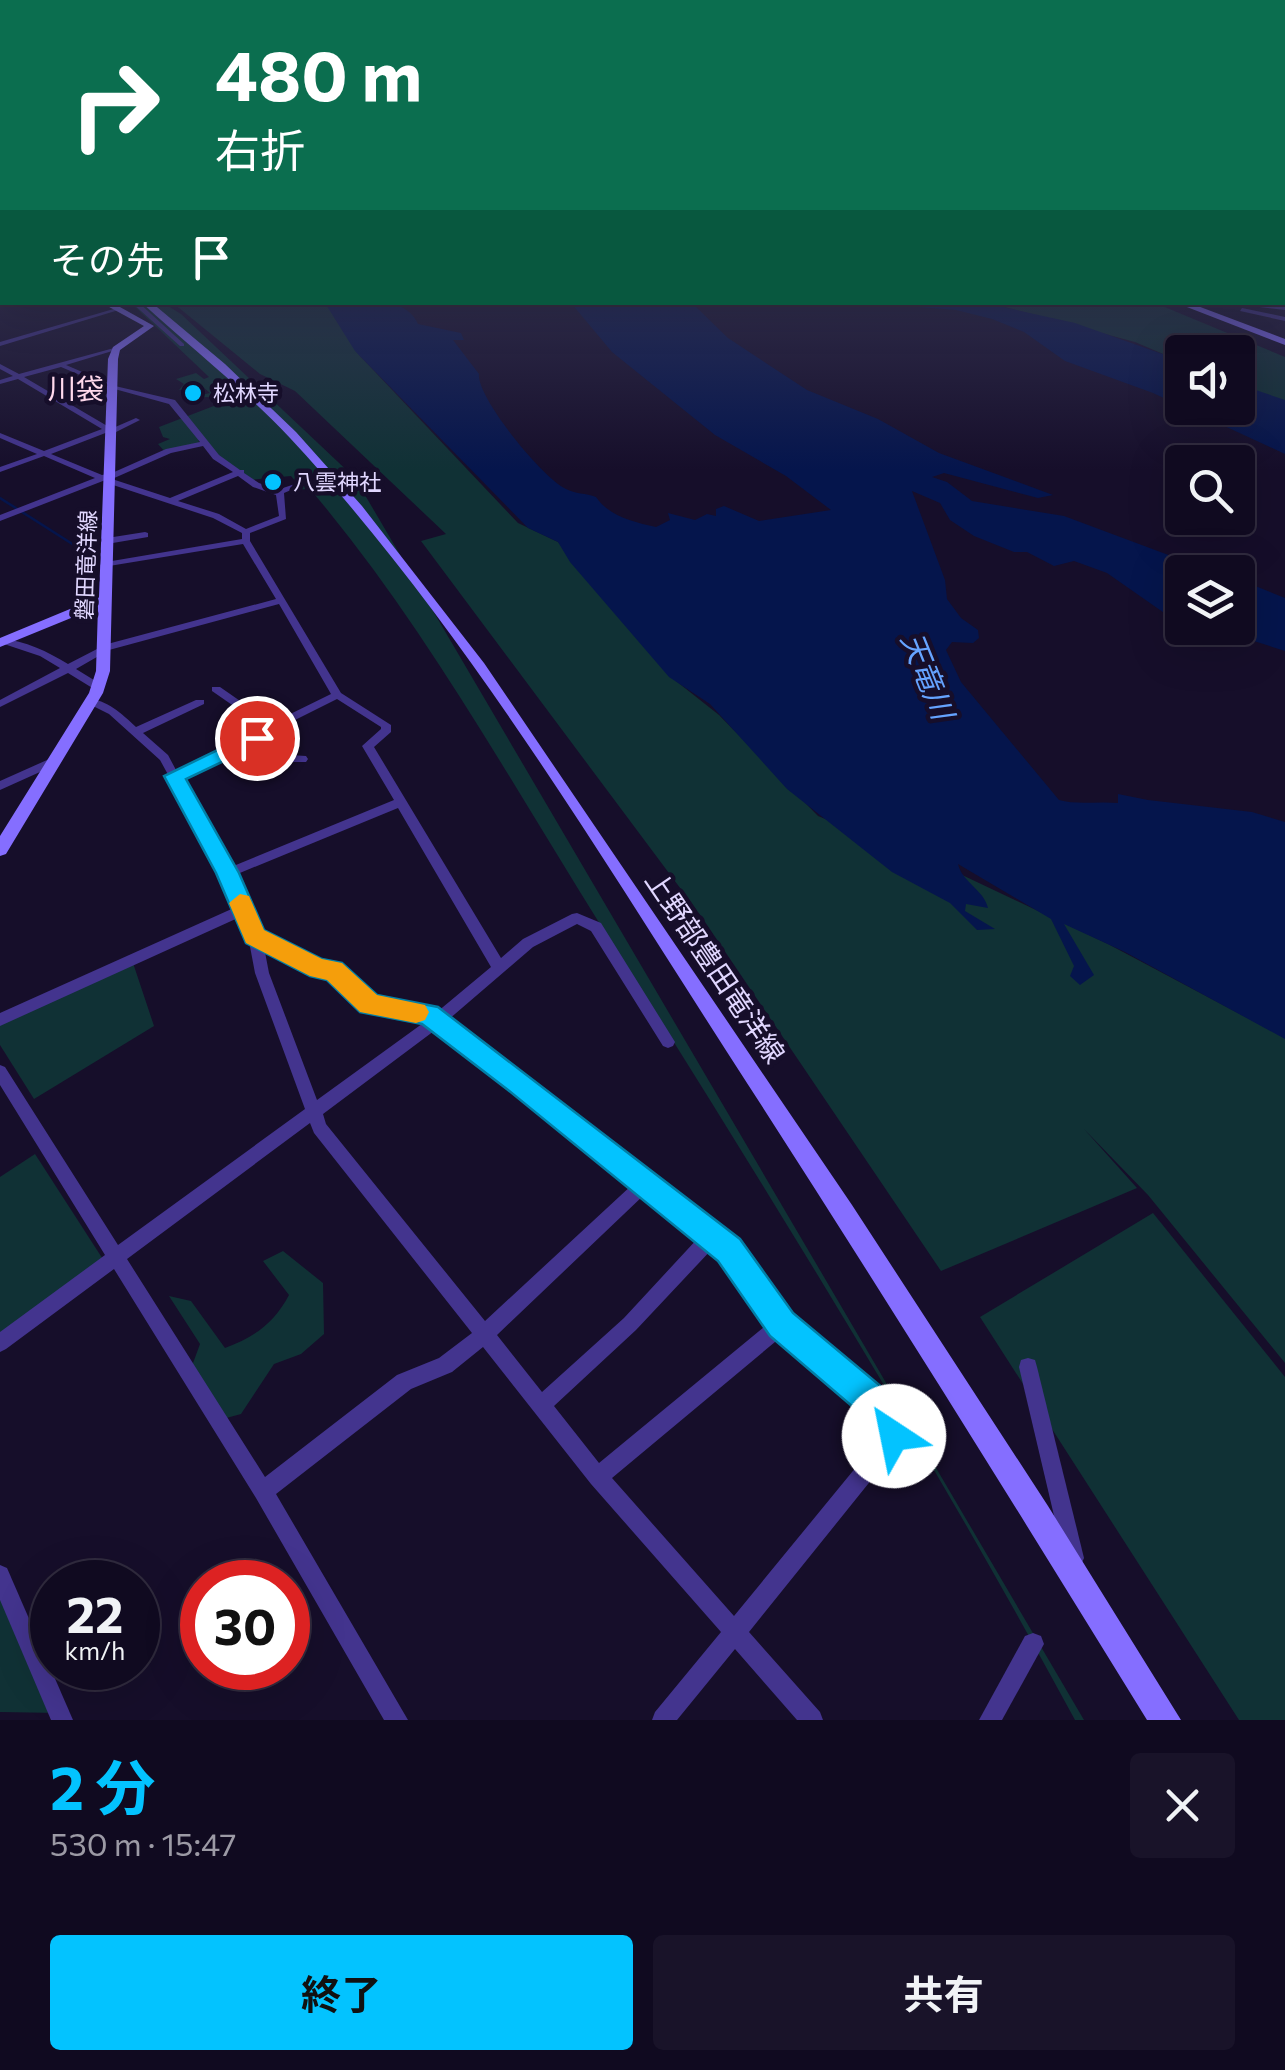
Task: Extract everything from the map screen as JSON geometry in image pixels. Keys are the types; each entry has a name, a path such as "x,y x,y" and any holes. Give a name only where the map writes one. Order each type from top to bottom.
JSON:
{"main road":[{"path":"116,349 149,328 140,309"},
{"name":"上野部豊田竜洋線","path":"142,309 186,342 306,452 450,624 737,1048 1165,1720"},
{"path":"1197,309 1285,342"},
{"name":"磐田竜洋線","path":"0,850 98,687 104,649 116,349"},
{"path":"4,638 105,599"}],"street":[{"path":"0,344 118,309"},
{"path":"142,309 186,342"},
{"path":"142,309 164,326"},
{"path":"1249,309 1285,319"},
{"path":"0,382 64,367 116,349"},
{"path":"0,366 110,430"},
{"path":"64,367 113,387 172,402 203,444 258,486 277,493 301,484"},
{"path":"0,470 136,420"},
{"path":"0,435 170,500 246,536 336,695 386,725 387,730 368,746 498,968"},
{"path":"0,518 169,452 203,444"},
{"path":"170,500 241,472"},
{"path":"245,494 258,486"},
{"path":"106,565 246,536 283,517 277,493"},
{"path":"107,541 145,535"},
{"path":"0,704 104,649 282,602"},
{"path":"4,638 68,666 98,687"},
{"path":"216,690 274,729"},
{"path":"174,776 257,738 336,695"},
{"path":"91,702 164,758 228,873 254,936 262,973 313,1114 598,1477 812,1720"},
{"path":"135,732 200,702"},
{"path":"257,738 288,759 302,759"},
{"path":"0,786 56,760"},
{"path":"228,873 401,802"},
{"path":"0,1020 243,910"},
{"path":"0,1343 438,1020 547,931 577,918 588,921 668,1042"},
{"path":"254,936 318,969 334,970 370,1004 429,1014 438,1020 729,1250 782,1324 890,1416 894,1436 662,1720"},
{"path":"0,1072 263,1492 398,1720"},
{"path":"263,1492 404,1382 445,1364 484,1335 646,1182"},
{"path":"541,1406 630,1324 712,1236"},
{"path":"598,1477 782,1324"},
{"path":"1028,1367 1078,1580"},
{"path":"0,1575 62,1720"},
{"path":"990,1720 1033,1644"}],"green space":[{"path":"138,309 173,309 181,314 355,478 1084,1720 1075,1720 963,1519 845,1321 464,703 390,593 310,489 287,490 297,483 291,476 250,480 198,439 200,445 166,453 158,444 170,439 163,437 159,427 219,404 210,397 187,398 210,393 203,387 179,390 184,384 176,379 196,373 204,379 209,377"},
{"path":"181,309 330,309 359,355 518,523 558,542 676,681 719,715 818,816 960,874 1108,944 1285,1038 1285,1363 1148,1195 1084,1129 1137,1188 941,1271 701,916 421,541 446,534 295,391 260,374"},
{"path":"1013,309 1170,309 1232,335 1165,335 1165,355 1135,342"},
{"path":"1255,345 1285,357 1285,405 1255,392"},
{"path":"132,960 154,1026 34,1099 0,1045 0,1020"},
{"path":"35,1154 106,1264 0,1341 0,1177"},
{"path":"1153,1213 1285,1377 1285,1720 1239,1720 980,1317"},
{"path":"283,1251 323,1283 324,1334 301,1354 274,1364 241,1414 219,1420 189,1374 200,1344 169,1296 191,1301 225,1348 263,1328 289,1295 263,1261"},
{"path":"0,1581 30,1648 30,1690 49,1690 59,1713 0,1712"}],"water":[{"name":"天竜川","path":"329,309 405,309 418,324 461,333 464,340 453,340 479,374 488,400 541,469 566,489 596,497 615,514 639,523 656,527 670,520 668,513 695,520 707,514 716,516 716,509 724,506 759,521 831,510 786,476 715,435 612,352 576,309 698,309 728,338 807,390 878,419 939,453 1053,495 1038,498 944,473 932,477 947,482 972,501 1064,516 1168,555 1165,555 1165,614 1107,573 1074,561 1054,566 1027,552 1014,552 974,536 950,520 940,503 912,491 945,580 947,599 961,618 978,630 979,638 973,643 952,642 946,650 961,682 1059,800 1118,803 1118,794 1252,812 1285,822 1285,1039 1125,952 1064,924 1094,975 1080,985 1070,976 1074,966 1051,919 958,864 988,908 966,904 965,911 995,929 977,930 950,903 892,872 787,789 710,704 669,677 570,562 558,542 528,528 355,351"},
{"path":"947,309 1013,309 1075,323 1165,355 1165,398 1065,361 1024,332 992,319"},
{"path":"1255,390 1285,400 1285,454 1222,425 1255,425"},
{"path":"1255,586 1285,598 1285,651 1255,641"}],"waterway":[{"path":"0,498 96,559"}],"slow traffic":[{"path":"240,903 254,936 318,969 334,970 370,1004 416,1012"}],"place":[{"name":"松林寺","path":"193,393"},
{"name":"八雲神社","path":"273,482"}],"district":[{"name":"川袋","path":"76,389"}],"route":[{"path":"257,738 174,776 228,873 254,936 318,969 334,970 370,1004 429,1014 517,1081 729,1250 782,1324 890,1416 894,1436"}]}
